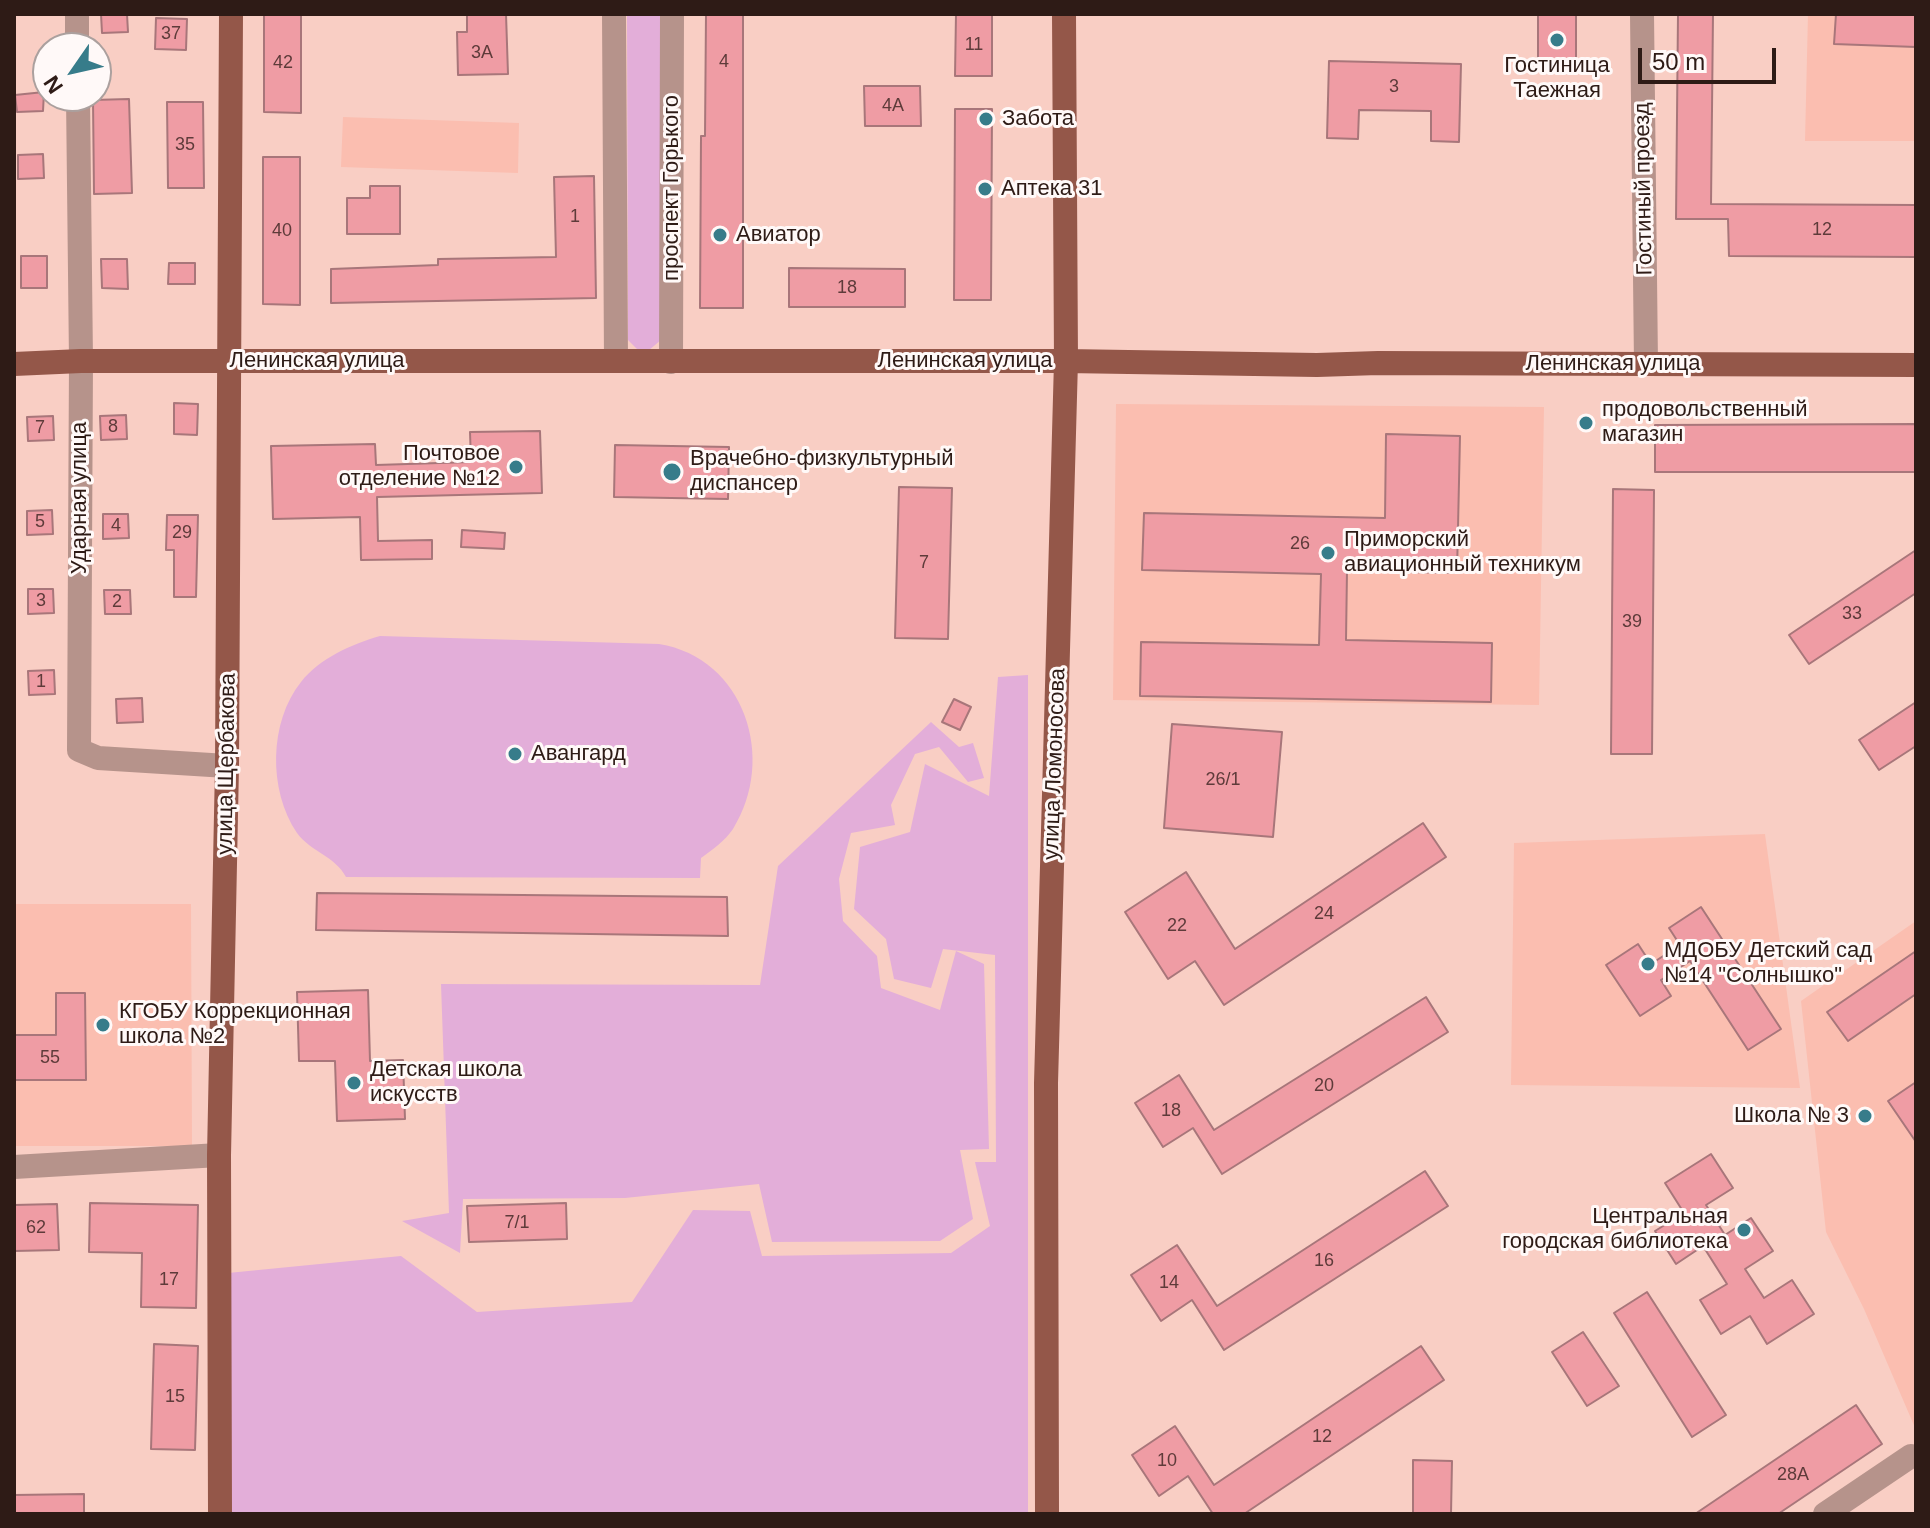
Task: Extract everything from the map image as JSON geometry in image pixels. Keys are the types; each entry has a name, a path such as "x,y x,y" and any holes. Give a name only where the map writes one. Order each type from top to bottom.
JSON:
{"main road":[{"name":"улица Щербакова","path":"220,1514 219,1155 227,766 231,14"},
{"name":"улица Ломоносова","path":"1047,1514 1046,1083 1066,361 1064,14"},
{"name":"Ленинская улица","path":"14,364 81,361 1066,361 1317,365 1916,365"}],"street":[{"path":"614,14 616,361"},
{"name":"проспект Горького","path":"671,362 672,14"},
{"name":"Гостиный проезд","path":"1642,14 1646,364"},
{"name":"Ударная улица","path":"78,112 81,361 79,750 98,758 227,766"},
{"path":"14,1167 219,1155"},
{"path":"1825,1514 1911,1456"}],"shaded area":[{"path":"627,14 662,14 661,340 649,350 638,350 628,340"},
{"path":"1808,14 1916,14 1916,141 1805,141"},
{"path":"343,117 519,123 518,173 341,167"},
{"name":"Приморский авиационный техникум","path":"1116,404 1544,407 1539,705 1113,700"},
{"name":"Авангард","path":"380,636 659,644 689,653 713,669 732,690 745,716 752,743 752,773 746,802 733,829 701,858 700,878 346,877 336,864 297,833 288,816 277,777 278,736 290,698 309,673 337,653"},
{"path":"1028,675 1028,1514 226,1514 228,1273 401,1256 477,1312 632,1302 693,1210 750,1211 762,1256 951,1253 990,1226 975,1162 996,1162 995,955 943,949 931,988 894,979 886,939 854,909 860,847 910,832 925,764 989,796 998,677"},
{"path":"931,722 959,747 973,743 984,778 968,782 939,747 915,754 891,805 895,825 851,833 839,879 843,921 877,956 881,988 940,1010 956,951 984,964 989,1149 960,1150 973,1219 940,1241 772,1242 759,1184 625,1198 463,1199 460,1253 402,1221 449,1213 441,984 760,985 778,866"},
{"name":"МДОБУ Детский сад №14 \"Солнышко\"","path":"1765,834 1800,1088 1511,1085 1514,843"},
{"name":"КГОБУ Коррекционная школа №2","path":"14,904 191,904 192,1146 14,1146"},
{"name":"Школа № 3","path":"1916,921 1916,1430 1864,1309 1826,1232 1801,1001"}],"building":[{"path":"101,14 127,14 128,32 102,32"},
{"path":"264,14 301,14 301,113 264,112"},
{"path":"467,14 506,14 508,74 458,75 457,32 467,32"},
{"path":"706,14 743,14 743,308 700,308 701,136 705,136"},
{"path":"956,14 992,14 992,76 955,76"},
{"name":"Гостиница Таежная","path":"1538,14 1576,14 1576,66 1538,67"},
{"path":"1678,14 1713,14 1711,204 1916,205 1916,257 1729,256 1728,219 1676,219"},
{"path":"1836,14 1916,14 1916,47 1834,44"},
{"path":"156,18 187,19 186,50 155,49"},
{"path":"1329,61 1461,64 1459,142 1431,141 1431,111 1359,110 1358,139 1327,138"},
{"path":"864,86 920,86 921,126 865,126"},
{"path":"32,93 32,111 17,112 15,95"},
{"path":"112,99 129,99 132,193 94,194 93,112 112,112"},
{"path":"167,102 203,102 204,188 168,188"},
{"path":"955,109 992,109 991,300 954,300"},
{"path":"43,154 44,178 18,179 18,155"},
{"path":"263,157 300,157 300,305 263,304"},
{"path":"594,176 596,298 331,303 331,269 438,265 438,259 556,257 554,177"},
{"path":"370,186 400,186 400,234 347,234 347,198 370,198"},
{"path":"21,256 47,256 47,288 21,288"},
{"path":"101,259 127,259 128,289 102,288"},
{"path":"169,263 195,263 195,284 168,284"},
{"path":"789,268 905,269 905,307 789,307"},
{"path":"174,403 198,404 197,435 174,434"},
{"path":"126,415 127,439 101,440 100,416"},
{"path":"53,416 54,440 28,441 27,417"},
{"path":"1916,424 1916,472 1655,472 1655,425"},
{"path":"540,431 542,493 377,497 378,541 432,540 432,559 361,560 360,517 273,519 271,446 375,444 376,465 471,462 470,432"},
{"path":"1386,434 1460,436 1457,573 1347,571 1346,640 1492,643 1491,702 1140,696 1141,642 1319,645 1321,574 1142,570 1144,513 1385,518"},
{"name":"Врачебно-физкультурный диспансер","path":"615,445 729,447 728,499 614,497"},
{"path":"899,487 952,488 948,639 895,638"},
{"path":"1613,489 1654,490 1652,754 1611,754"},
{"path":"52,510 53,534 27,535 27,511"},
{"path":"103,514 128,514 129,538 103,539"},
{"path":"167,515 198,515 196,597 174,597 174,550 166,550"},
{"path":"462,530 505,533 504,549 461,547"},
{"path":"1916,550 1916,593 1809,664 1789,635"},
{"path":"28,589 53,589 54,613 28,614"},
{"path":"104,590 130,590 131,614 105,614"},
{"path":"54,670 55,694 29,695 28,671"},
{"path":"142,698 143,722 117,723 116,699"},
{"path":"954,699 971,707 960,730 942,722"},
{"path":"1916,702 1916,746 1879,770 1859,740"},
{"path":"1172,724 1282,732 1273,837 1164,828"},
{"path":"1423,823 1446,857 1224,1005 1195,961 1168,979 1125,912 1186,872 1235,949"},
{"path":"317,893 727,897 728,936 316,930"},
{"path":"1701,907 1781,1029 1748,1050 1690,961 1661,980 1671,996 1640,1016 1606,965 1638,944 1651,964 1680,945 1669,928"},
{"path":"1916,951 1916,994 1848,1041 1827,1012"},
{"path":"368,990 370,1061 403,1060 405,1119 337,1121 335,1061 299,1061 297,992"},
{"path":"56,993 85,993 86,1080 14,1080 14,1035 56,1035"},
{"path":"1426,997 1448,1032 1222,1174 1193,1128 1163,1147 1135,1103 1179,1075 1214,1130"},
{"path":"1916,1082 1916,1142 1888,1101"},
{"path":"1711,1154 1733,1188 1706,1205 1725,1235 1751,1218 1773,1251 1745,1269 1764,1298 1792,1280 1814,1314 1767,1344 1750,1316 1721,1334 1700,1300 1727,1284 1703,1246 1676,1264 1655,1231 1684,1213 1665,1183"},
{"path":"1425,1171 1448,1206 1224,1350 1192,1300 1161,1321 1131,1275 1177,1245 1217,1306"},
{"path":"90,1203 198,1205 196,1308 141,1307 142,1253 89,1252"},
{"path":"566,1203 567,1239 469,1242 467,1206"},
{"path":"57,1204 59,1250 14,1251 14,1205"},
{"path":"1647,1292 1726,1415 1692,1437 1614,1313"},
{"path":"1583,1332 1619,1386 1587,1406 1552,1352"},
{"path":"154,1344 198,1346 195,1450 151,1449"},
{"path":"1421,1346 1444,1380 1244,1514 1213,1514 1188,1476 1159,1496 1132,1455 1175,1426 1214,1485"},
{"path":"1856,1405 1882,1444 1778,1514 1695,1514"},
{"path":"1413,1460 1452,1461 1451,1514 1413,1514"},
{"path":"84,1494 84,1514 14,1514 14,1495"}],"place":[{"name":"Гостиница Таежная","path":"1557,40"},
{"name":"Забота","path":"986,119"},
{"name":"Аптека 31","path":"985,189"},
{"name":"Авиатор","path":"720,235"},
{"name":"продовольственный магазин","path":"1586,423"},
{"name":"Почтовое отделение №12","path":"516,467"},
{"name":"Врачебно-физкультурный диспансер","path":"672,472"},
{"name":"Приморский авиационный техникум","path":"1328,553"},
{"name":"Авангард","path":"515,754"},
{"name":"МДОБУ Детский сад №14 \"Солнышко\"","path":"1648,964"},
{"name":"КГОБУ Коррекционная школа №2","path":"103,1025"},
{"name":"Детская школа искусств","path":"354,1083"},
{"name":"Школа № 3","path":"1865,1116"},
{"name":"Центральная городская библиотека","path":"1744,1230"}]}
